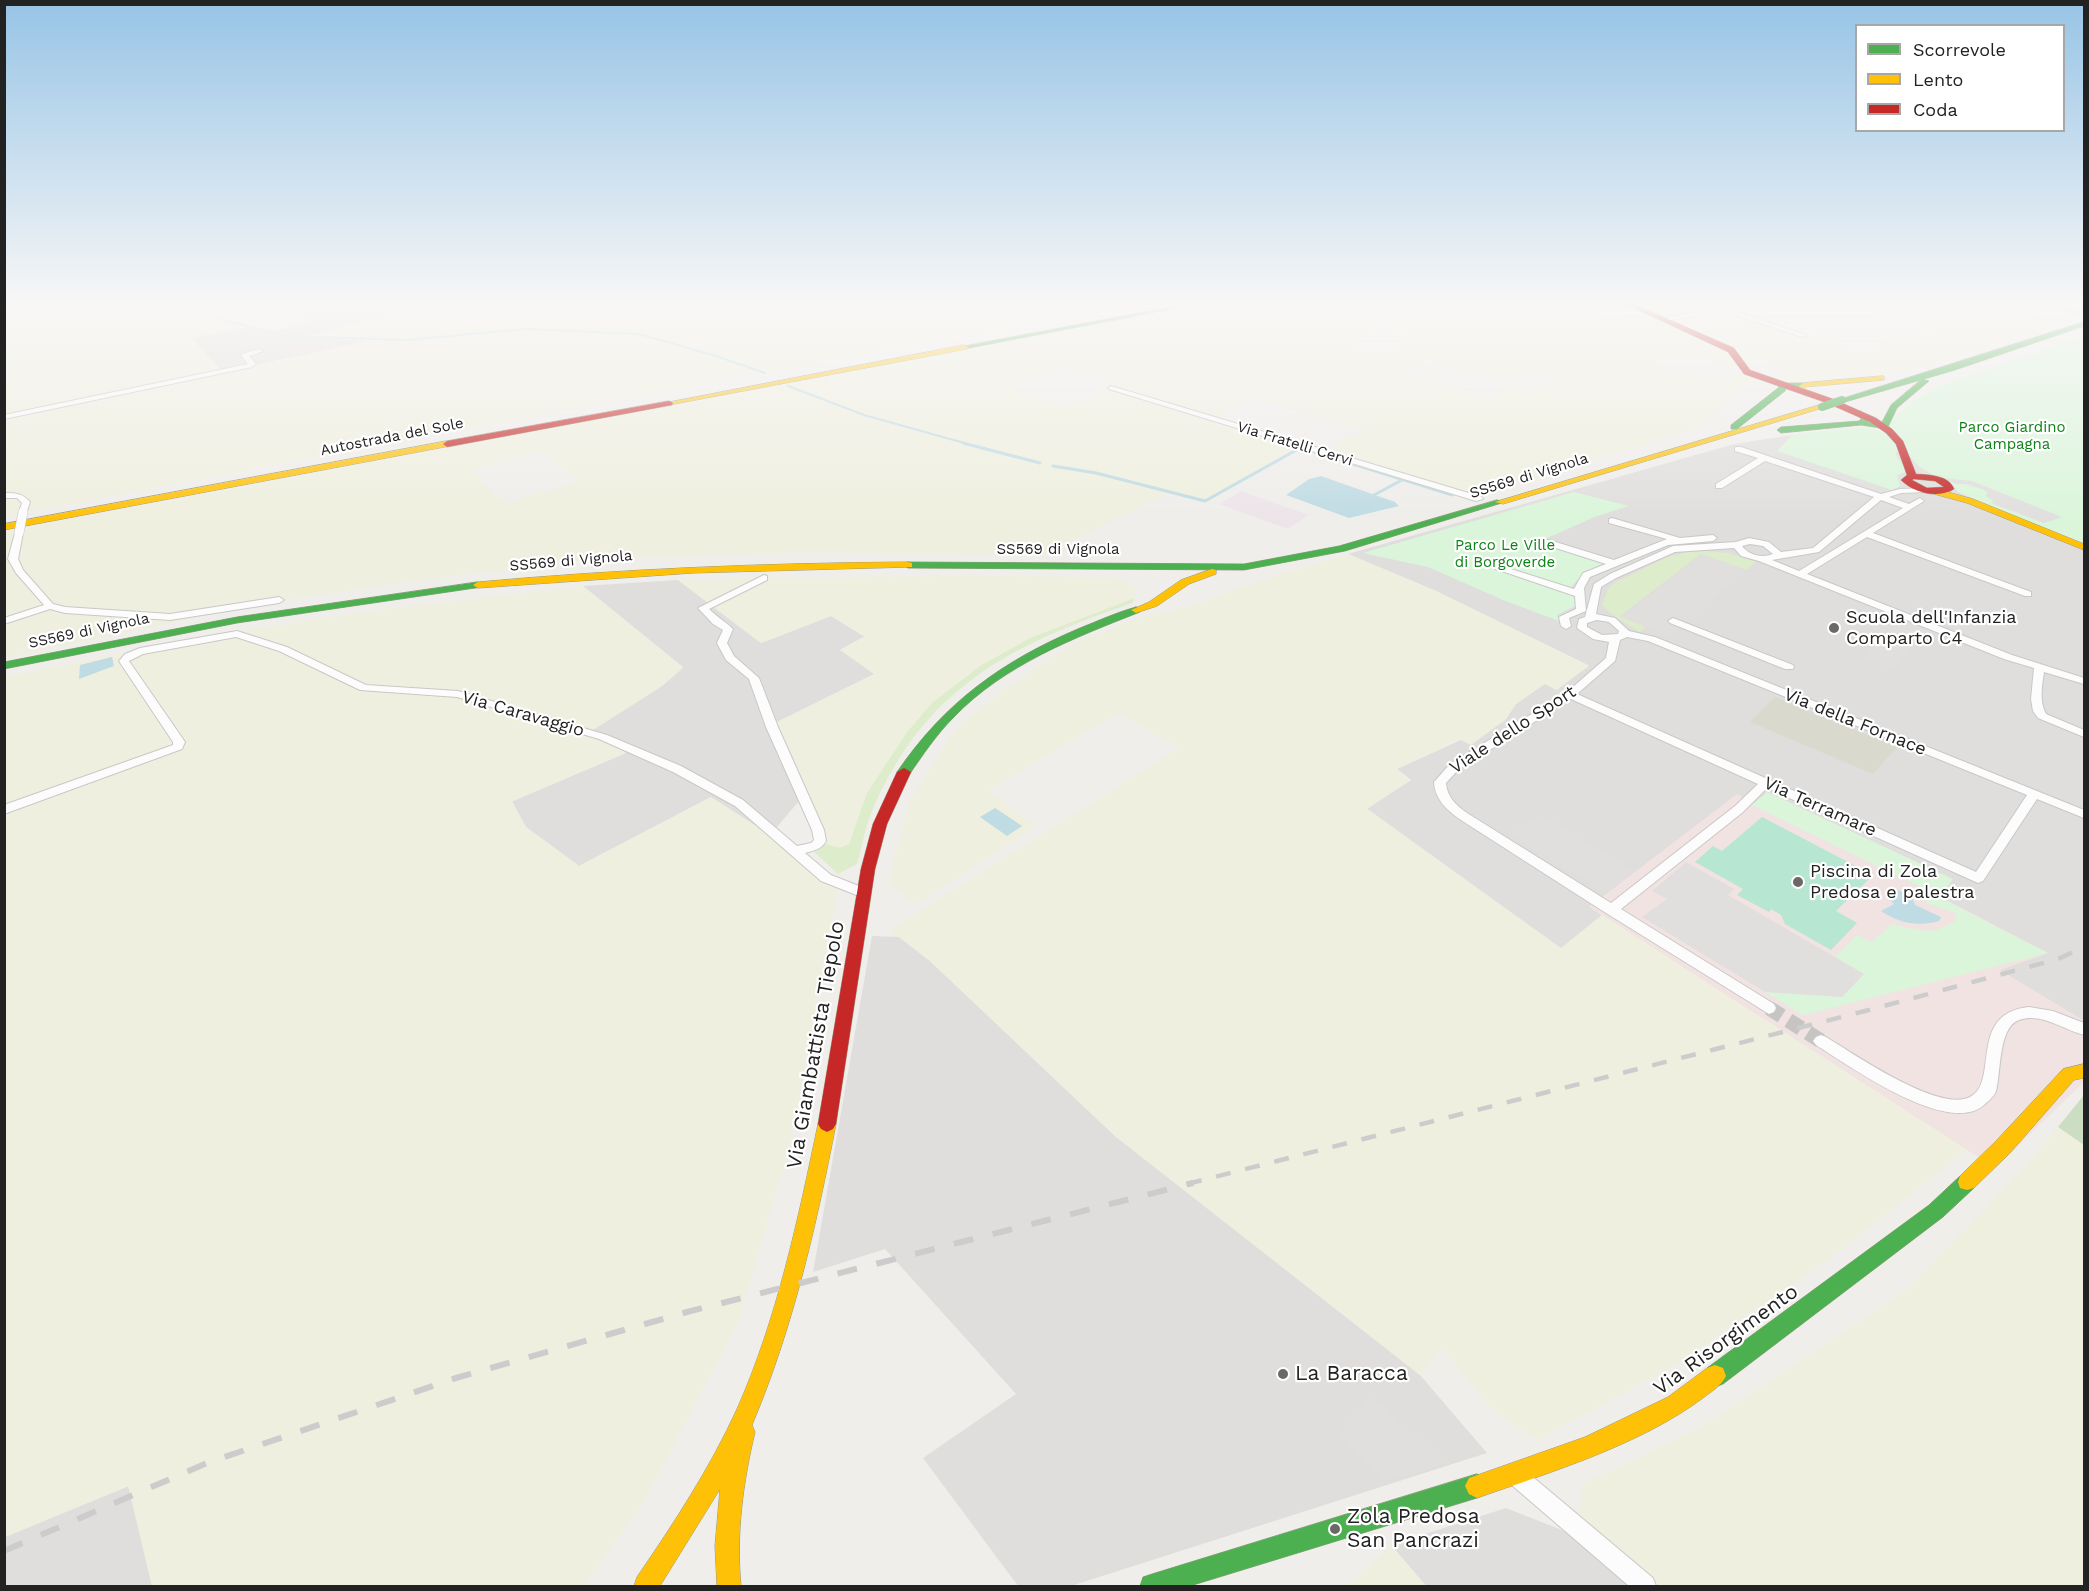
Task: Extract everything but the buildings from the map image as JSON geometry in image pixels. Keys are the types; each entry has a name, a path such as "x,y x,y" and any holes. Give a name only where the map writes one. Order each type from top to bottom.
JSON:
{"main road":[{"name":"Autostrada del Sole","path":"4,521 788,375"},
{"name":"Autostrada del Sole","path":"4,527 814,375"},
{"path":"1754,375 1780,388 1804,389 1907,375"},
{"name":"SS569 di Vignola","path":"4,666 190,627 349,601 568,576 764,567 1244,567 1288,562 1324,554 1927,375"},
{"path":"1886,421 1907,393 1939,375"},
{"path":"1713,438 1737,425 1780,388"},
{"path":"1804,389 1861,418"},
{"path":"1713,438 1861,418 1886,421"},
{"path":"1886,421 1901,444 1908,478 1933,493 1970,501 2085,547"},
{"path":"1908,478 1934,478 1945,482 1933,493"},
{"path":"1095,566 1134,572 1154,584 1154,595 1136,610"},
{"name":"Via Giambattista Tiepolo","path":"646,1587 702,1496 757,1386 792,1275 830,1108 864,892 883,816 895,787 909,763 949,714 976,690 1022,659 1071,634 1153,604 1178,585 1193,578 1244,567"},
{"name":"Via Risorgimento","path":"1152,1587 1514,1474 1589,1447 1676,1405 1936,1211 1995,1154 2069,1074 2085,1071"},
{"path":"729,1587 723,1540 724,1521 729,1490 757,1386"}],"street":[{"path":"4,417 205,375"},
{"name":"Via Fratelli Cervi","path":"1111,388 1479,500"},
{"path":"1738,449 1910,507"},
{"path":"1719,486 1764,458"},
{"path":"1758,558 1816,550 1861,510 1908,478"},
{"path":"1800,574 1933,493"},
{"path":"4,495 19,496 26,502 13,559 19,571 50,606"},
{"path":"1612,521 1677,540 1711,542 1740,549 2008,657 2085,681"},
{"path":"1866,534 2028,594"},
{"path":"1566,626 1564,617 1581,611 1579,588 1586,575 1666,542 1677,540"},
{"path":"1546,542 1613,563"},
{"path":"1590,618 1593,592 1597,586 1613,576 1673,549 1711,542"},
{"path":"1740,549 1749,542 1799,553"},
{"path":"1767,545 1776,550 1776,557 1783,567"},
{"path":"1489,565 1579,594"},
{"path":"764,578 703,608 716,622 728,629 722,643 730,658 754,678 772,727 818,830 819,841 815,846 796,851"},
{"path":"4,621 50,606 106,614 170,616 279,600"},
{"path":"1593,604 1621,626 1619,636"},
{"path":"1612,620 1590,618 1582,621 1582,628 1597,637 1612,652"},
{"path":"1673,621 1789,667"},
{"name":"Via Caravaggio","path":"4,810 178,747 179,742 124,661 140,651 237,634 283,649 364,688 458,694 603,737 677,769 739,803 826,878 864,892"},
{"name":"Via della Fornace","path":"1597,637 1619,636 1651,639 2085,814"},
{"name":"Viale dello Sport","path":"1619,636 1611,659 1604,667 1570,695 1454,767 1440,782 1440,788 1449,805 1458,813 1769,1008"},
{"path":"2039,667 2036,705 2038,712 2042,717 2085,734"},
{"name":"Via Terramare","path":"1570,695 1978,878 2034,794"},
{"path":"1611,910 1740,809 1764,783"},
{"path":"1821,1041 1921,1099 1940,1105 1964,1105 1983,1100 1988,1091 2002,1027 2012,1017 2026,1013 2036,1014 2052,1017 2085,1029"},
{"path":"1514,1474 1645,1587"}],"shaded area":[{"path":"1792,435 1899,443 1920,467 1979,502 2084,544 2084,1021 1999,970 2047,953 1923,888 1590,906 1602,915 1561,949 1366,808 1411,780 1397,769 1505,720 1516,704 1545,683 1557,690 1588,665 1436,591 1348,554 1734,444"},
{"path":"1944,478 1972,481 2062,517 2044,523 1991,503 1994,501 1986,496 1987,492 1984,490 1966,484 1955,484"},
{"path":"1241,491 1309,515 1288,529 1219,504"},
{"path":"1702,555 1747,570 1669,636 1621,617"},
{"path":"678,580 761,643 831,616 865,637 841,649 875,674 767,727 781,763 800,800 770,835 711,797 579,866 526,827 511,802 626,753 592,730 662,686 683,667 583,586"},
{"path":"1900,621 1929,631 1894,669 1864,657"},
{"path":"1775,697 1897,747 1873,774 1750,722"},
{"path":"1737,794 2048,953 2000,970 2084,1021 2084,1082 1995,1168 1589,907"},
{"path":"1540,814 1635,871 1606,893 1510,834"},
{"path":"1855,827 1934,862 1930,866 1851,830"},
{"path":"1686,862 1734,889 1728,895 1864,974 1842,997 1765,992 1642,917 1667,899 1652,891"},
{"path":"872,936 899,937 930,961 1115,1136 1420,1375 1487,1453 1071,1586 1018,1586 923,1458 1016,1394 885,1249 813,1272"},
{"path":"1372,1396 1446,1463 1386,1481 1339,1434"},
{"path":"129,1486 152,1586 5,1586 5,1537"},
{"path":"1506,1508 1572,1534 1637,1586 1426,1586 1391,1545"}],"green space":[{"path":"5,375 753,375 5,516"},
{"path":"832,375 1040,375 1010,389 1068,407 1118,383 1092,375 1408,375 1492,398 1510,385 1535,392 1559,375 1690,375 1727,383 1738,375 1749,375 1754,378 1708,419 1689,431 1463,499 1320,454 1350,436 1357,438 1366,431 1252,398 1211,419 1296,446 1210,501 1170,492 1043,555 801,552 654,558 622,557 444,577 266,603 5,658 4,532","holes":["542,451 578,481 505,503 471,471"]},
{"path":"1482,375 1519,375 1509,382"},
{"path":"1778,375 1864,375 1790,383 1769,379"},
{"name":"Parco Giardino Campagna","path":"1970,375 2084,375 2084,544 1958,492 1954,485 1920,467 1883,428 1906,406 1939,386"},
{"path":"1866,427 1886,433 1902,448 1896,452 1896,455 1907,471 1897,475 1900,486 1892,490 1777,451 1793,434"},
{"name":"Parco Le Ville di Borgoverde","path":"1574,492 1629,506 1597,516 1545,539 1612,560 1585,573 1576,581 1572,586 1575,606 1557,615 1559,621 1503,600 1428,567 1363,553"},
{"path":"1696,550 1728,553 1756,562 1747,570 1701,554 1620,616 1646,627 1640,632 1615,617 1602,605 1608,589 1614,583 1668,557"},
{"path":"1348,554 1436,591 1589,666 1556,690 1545,684 1516,704 1505,720 1471,745 1458,739 1397,769 1411,780 1367,809 1561,948 1602,915 1967,1150 1828,1260 1678,1363 1538,1440 1495,1413 1442,1348 1420,1375 1115,1136 930,961 890,930 1179,748 1118,713 988,790 1036,826 915,905 888,883 910,801 956,728 1009,686 1078,641 1139,618 1197,604 1262,580"},
{"path":"982,576 1114,577 1133,584 1137,593 1135,598 1030,638 980,666 932,703 907,732 867,793 849,844 840,849 826,844 816,846 824,829 771,725 874,674 840,650 865,636 831,616 761,643 678,580"},
{"path":"583,586 683,668 662,686 593,730 626,752 512,801 526,827 579,866 711,797 794,851 838,888 790,1145 738,1322 645,1500 583,1586 152,1586 128,1486 5,1537 4,677 214,635 384,609"},
{"path":"1135,598 1132,603 1048,636 1011,655 976,676 946,702 918,732 893,768 872,811 857,864 838,874 813,851 816,846 826,844 840,848 849,844 867,793 907,732 932,703 980,666 1030,638"},
{"path":"1767,792 1953,879 1940,897 1932,894 2048,953 1803,1015 1765,992 1842,997 1863,974 1835,957 1857,935 1872,942 1892,924 1931,931 1955,921 1956,913 1927,903 1919,892 1922,888 1752,805"},
{"name":"Piscina di Zola Predosa e palestra","path":"1762,817 1873,875 1836,911 1857,923 1831,950 1785,924 1781,915 1771,909 1769,912 1737,895 1743,889 1695,862 1713,846 1722,851"},
{"path":"2084,1095 2084,1145 2058,1127"},
{"path":"2058,1127 2084,1145 2084,1586 1653,1586 1578,1523 1583,1484 1695,1430 1905,1290 2015,1178"},
{"path":"1391,1545 1426,1586 1347,1586"}],"water":[{"path":"1321,476 1395,502 1399,506 1349,518 1286,495 1309,479"},
{"path":"112,657 114,666 79,679 80,665"},
{"path":"995,808 1022,826 1007,836 980,817"},
{"path":"1898,890 1912,897 1915,905 1941,917 1939,921 1924,924 1909,923 1881,911 1894,904 1889,899 1889,891"}],"waterway":[{"path":"788,386 864,415 968,444"},
{"path":"963,443 1040,463"},
{"path":"1053,466 1096,473 1205,501 1300,448"},
{"path":"1311,451 1452,495"},
{"path":"1374,495 1402,480"}],"tunnel":[{"path":"1769,1008 1821,1041"}],"railway":[{"path":"1187,1184 1869,1010 2058,959 2084,947"},
{"path":"4,1551 207,1463 456,1378 687,1312 1193,1183"}],"traffic: fast":[{"path":"1842,400 1927,375"},
{"path":"1861,423 1884,427 1894,407 1925,381"},
{"path":"1734,427 1782,389 1782,385 1803,385"},
{"path":"1822,407 1842,400"},
{"path":"1781,430 1861,423 1866,419 1861,413"},
{"path":"908,565 1244,567 1341,549 1500,502"},
{"path":"4,666 237,620 478,585"},
{"path":"904,772 926,741 950,714 977,690 1005,670 1067,637 1136,610"},
{"path":"1715,1376 1936,1211 1967,1182"},
{"path":"1152,1586 1477,1486"}],"traffic: slow":[{"path":"669,403 815,375"},
{"path":"1806,394 1800,389 1803,385 1881,378"},
{"path":"1500,502 1822,407"},
{"path":"4,527 447,444"},
{"path":"1937,492 1970,501 2084,547"},
{"path":"478,585 693,570 908,565"},
{"path":"1136,610 1153,604 1185,582 1212,572"},
{"path":"1967,1182 2003,1147 2069,1074 2084,1071"},
{"path":"646,1586 706,1492 755,1392 788,1293 827,1124"},
{"path":"1477,1486 1589,1447 1676,1405 1715,1376"},
{"path":"729,1586 727,1527 735,1470 744,1432"}],"traffic: jam":[{"path":"1756,375 1830,401 1873,420 1889,431 1900,443 1912,476"},
{"path":"447,444 669,403"},
{"path":"1912,476 1937,479 1948,485 1949,489 1938,491 1921,489 1906,480 1912,476"},
{"path":"827,1124 868,869 880,824 904,772"}],"place":[{"name":"Scuola dell'Infanzia Comparto C4","path":"1834,628"},
{"name":"Piscina di Zola Predosa e palestra","path":"1798,882"},
{"name":"La Baracca","path":"1283,1374"},
{"name":"Zola Predosa San Pancrazi","path":"1335,1529"}]}
